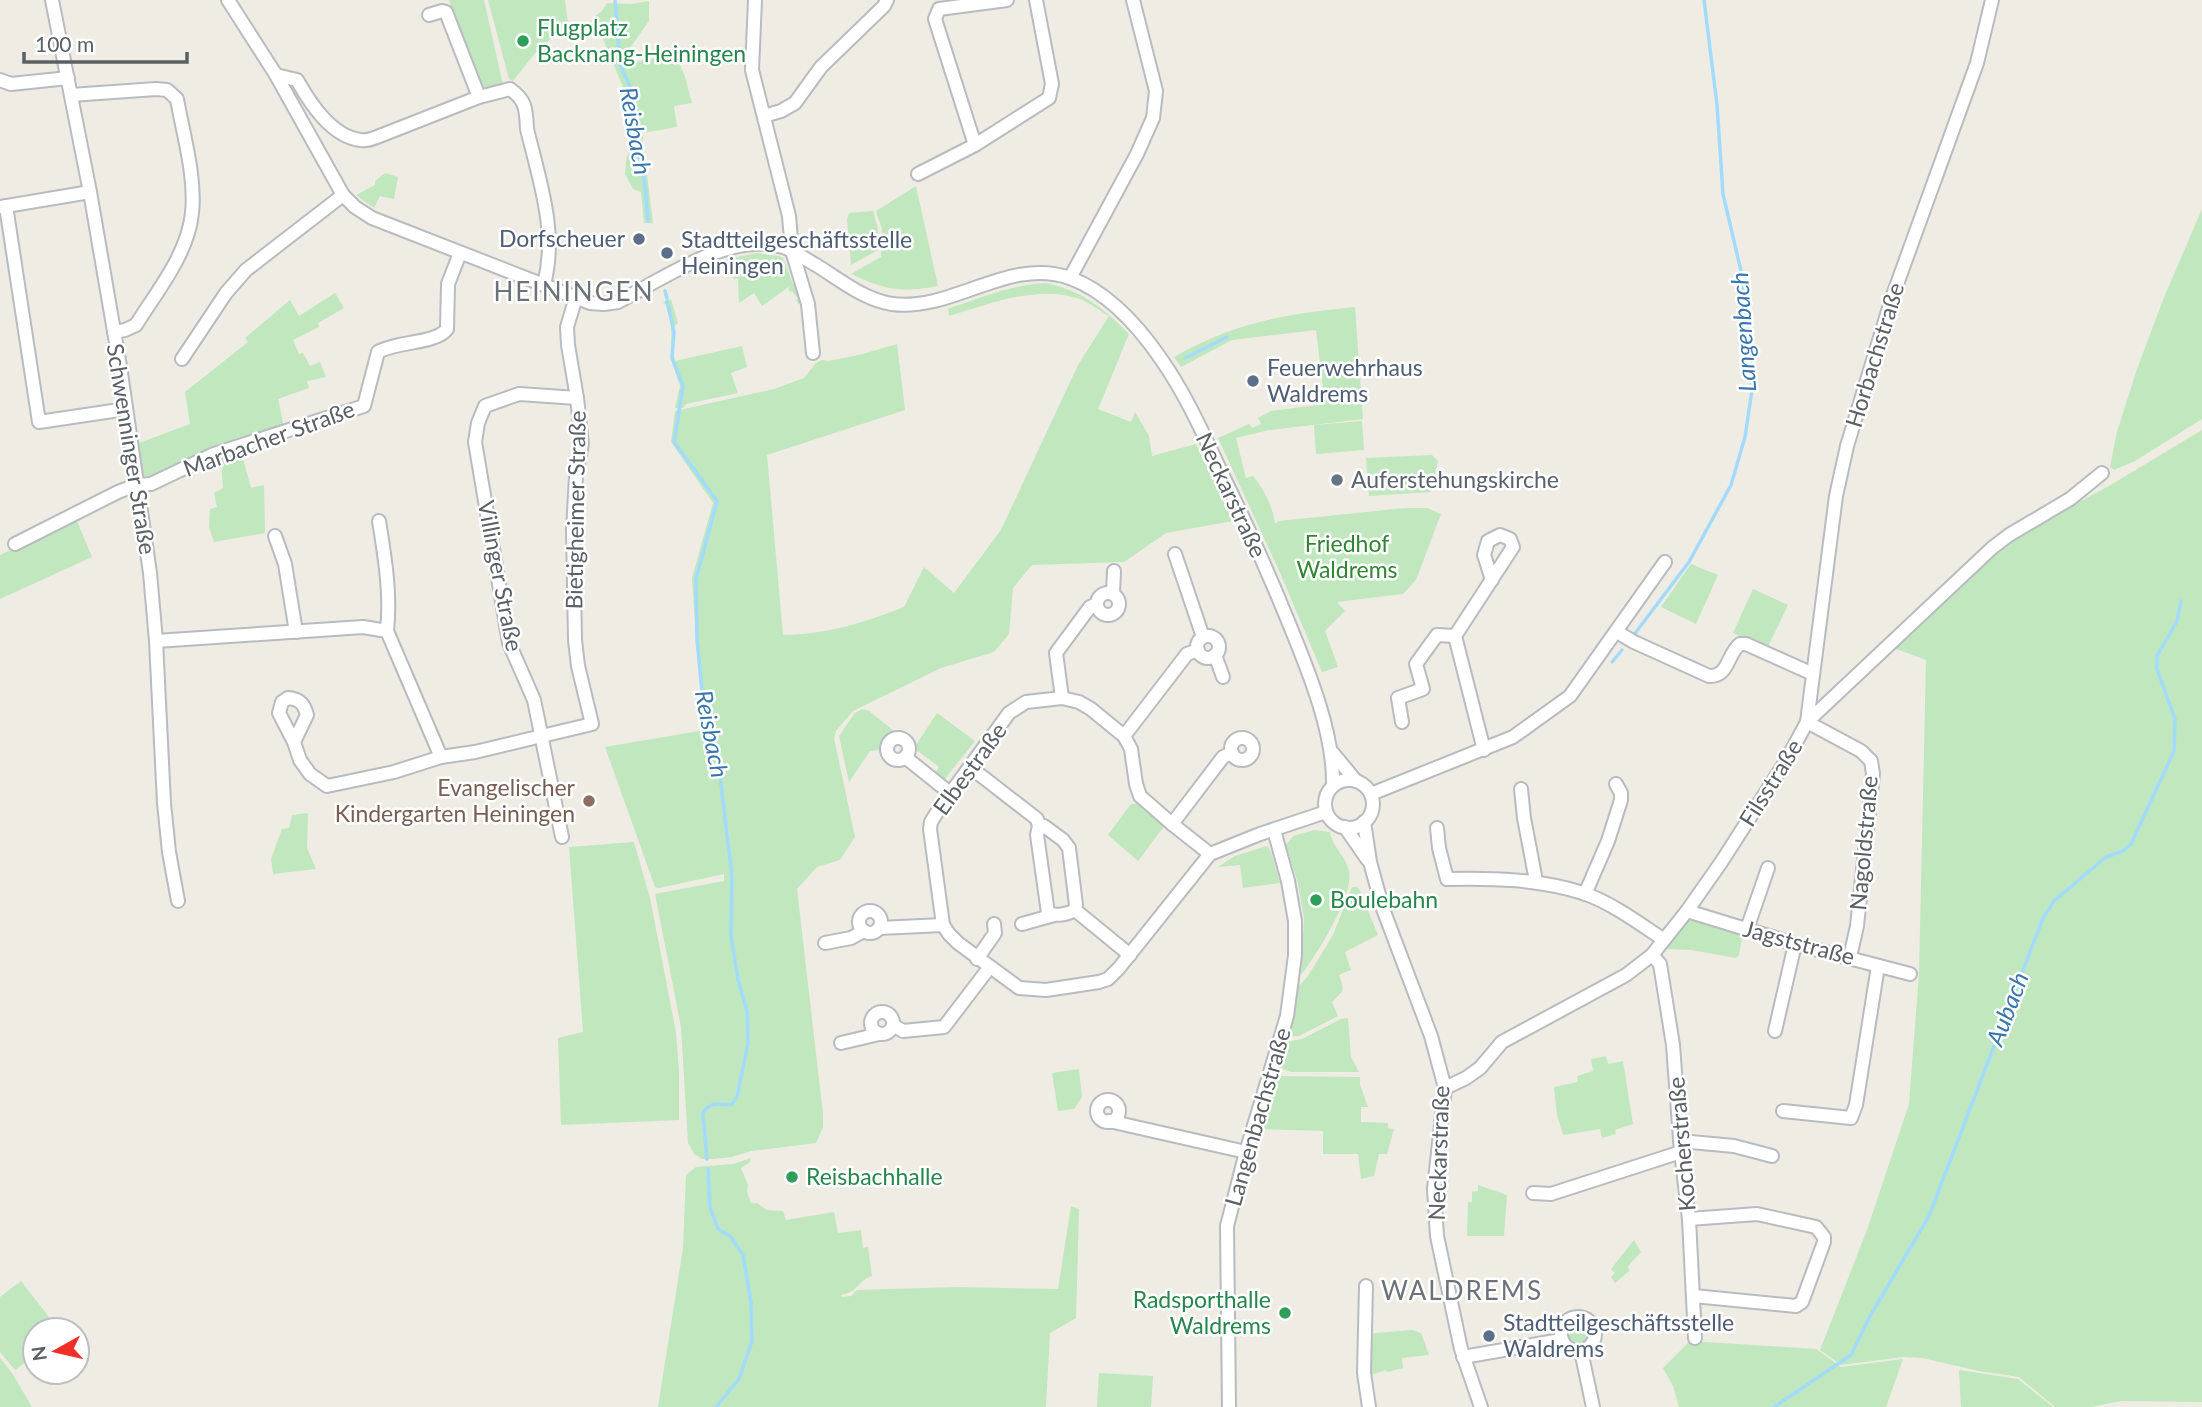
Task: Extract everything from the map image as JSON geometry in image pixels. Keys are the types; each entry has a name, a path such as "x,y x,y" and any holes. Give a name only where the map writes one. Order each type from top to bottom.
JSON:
{"street":[{"name":"Schwenninger Straße","path":"52,0 90,192 114,332 150,573 164,803 178,901"},
{"path":"228,0 276,75 343,195 355,207 372,218 460,253 590,303 604,304 618,302 696,260 729,248 774,245 792,251 868,296 890,303 922,304 1025,274 1051,274 1070,278 1137,154 1153,118 1156,91 1133,0"},
{"path":"755,0 752,70 789,216 792,251 808,304 813,353"},
{"path":"764,116 795,103 821,67 887,0"},
{"path":"975,145 935,19 939,9 1007,0"},
{"path":"918,174 975,145 1049,97 1052,84 1036,0"},
{"name":"Horbachstraße","path":"1807,722 1836,496 1847,446 1892,298 1977,63 1992,0"},
{"path":"429,15 446,12 480,97"},
{"path":"276,75 296,80 316,113 346,135 362,141 480,97 510,89 521,97 550,227 549,267 544,284"},
{"path":"0,80 11,84 68,78"},
{"path":"71,95 156,89 167,90 177,99 192,185 189,229 176,261 136,325 114,332"},
{"path":"90,192 3,206 39,422 126,409"},
{"path":"182,359 219,302 246,270 343,195"},
{"name":"Marbacher Straße","path":"136,485 151,484 214,454 364,406 378,352 402,342 428,340 443,335 447,329 448,284 460,253"},
{"name":"Neckarstraße","path":"1070,278 1113,303 1160,357 1177,385 1246,522 1307,667 1332,752 1333,785"},
{"name":"Bietigheimer Straße","path":"541,736 592,724 578,666 575,640 573,530 576,477 582,444 567,327 576,297"},
{"name":"Villinger Straße","path":"562,837 534,700 509,643 475,442 478,423 485,406 519,394 577,398"},
{"name":"Filsstraße","path":"1445,1088 1480,1068 1502,1042 1626,975 1652,955 1687,911 1779,772 1807,722 1992,548 2070,499 2102,473"},
{"path":"15,544 136,485"},
{"path":"380,521 387,571 387,631 441,757"},
{"path":"275,536 285,564 296,632"},
{"path":"1175,554 1203,637"},
{"path":"1371,794 1513,737 1570,696 1665,562"},
{"path":"1114,571 1113,594 1100,596 1097,604 1090,607 1056,653 1062,698 1079,702 1091,709 1124,736 1131,749 1140,796 1210,854"},
{"path":"1485,750 1455,636 1492,580"},
{"path":"156,641 363,627 387,631"},
{"path":"1617,632 1709,676 1716,676 1723,671 1732,651 1740,643 1813,674"},
{"path":"1402,722 1398,698 1423,689 1416,664 1437,635 1455,636"},
{"path":"1203,637 1216,639 1219,649 1215,655 1205,657 1198,650 1198,644 1203,637"},
{"path":"1124,736 1187,654 1198,650"},
{"path":"1215,655 1223,677"},
{"name":"Elbestraße","path":"943,925 930,829 939,809 1009,713 1036,700 1062,698"},
{"name":"Nagoldstraße","path":"1807,722 1849,743 1871,761 1873,774 1857,926 1850,957"},
{"path":"1240,735 1248,740 1253,748 1252,755 1243,760 1232,753 1233,744 1240,735"},
{"path":"294,742 300,760 310,774 327,786 394,772 441,757 541,736"},
{"name":"Neckarstraße","path":"1332,752 1356,781"},
{"path":"1172,824 1223,757 1232,753"},
{"path":"905,757 950,793"},
{"path":"970,767 1037,819 1048,913 1054,915"},
{"path":"1347,780 1356,781 1371,794 1372,808 1364,822 1355,827 1345,827 1332,821 1326,812 1326,797 1333,785 1347,780"},
{"path":"1584,894 1608,841 1621,800 1616,784"},
{"path":"1521,789 1536,881"},
{"path":"825,943 851,938 864,931 874,932 879,928 943,925 949,934 977,959 1019,988 1046,990 1108,979 1210,854 1326,812"},
{"name":"Neckarstraße","path":"1364,822 1370,862 1393,937 1430,1035 1445,1088 1434,1209 1443,1267 1463,1357 1481,1407"},
{"path":"1039,826 1044,826 1069,848 1075,911"},
{"name":"Neckarstraße","path":"1345,827 1370,862"},
{"path":"1437,828 1447,879 1501,878 1536,881 1584,894 1606,904 1664,940"},
{"name":"Langenbachstraße","path":"1229,1407 1227,1226 1287,1016 1294,967 1295,921 1285,865 1274,830"},
{"path":"1747,929 1768,868"},
{"path":"864,931 859,926 859,919 869,911 878,916 879,928"},
{"path":"1021,924 1075,911"},
{"path":"1075,911 1130,955"},
{"name":"Jagststraße","path":"1687,911 1796,944 1910,974"},
{"path":"977,959 995,933 994,924"},
{"path":"1775,1031 1796,944"},
{"name":"Kocherstraße","path":"1652,955 1660,964 1673,1045 1689,1219 1695,1338"},
{"path":"1783,1111 1851,1118 1856,1105 1878,966"},
{"path":"879,1034 874,1030 873,1017 885,1012 891,1016 893,1025 903,1031 944,1027 989,968"},
{"path":"841,1043 887,1033 893,1025"},
{"path":"1109,1121 1246,1152"},
{"path":"1533,1193 1551,1194 1563,1191 1681,1147 1734,1146 1772,1156"},
{"path":"1689,1219 1757,1214 1816,1227 1824,1237 1802,1302 1796,1306 1694,1296"},
{"path":"1366,1286 1364,1373 1369,1407"},
{"path":"1577,1317 1587,1320 1594,1329 1594,1340 1589,1348 1581,1351 1569,1350 1561,1340 1561,1331 1567,1321 1577,1317"},
{"path":"1463,1357 1561,1340"},
{"path":"1581,1351 1593,1407"}],"green space":[{"path":"449,0 484,0 503,85 488,90 480,84"},
{"name":"Flugplatz Backnang-Heiningen","path":"488,0 565,0 568,23 536,52 513,81 509,79"},
{"path":"649,1 649,21 627,52 629,64 675,53 692,103 674,106 677,127 642,133 653,223 644,223 641,192 633,189 625,174 630,148 625,92 594,17 607,3 631,4"},
{"path":"385,173 398,177 394,199 380,196 374,208 356,195 375,185 375,181"},
{"path":"916,186 938,286 893,289 851,274 881,257 882,229 876,211"},
{"path":"2202,209 2202,419 2135,461 2114,470 2110,467 2117,432 2137,369"},
{"path":"873,211 878,229 878,250 851,265 847,219 849,213"},
{"path":"756,253 783,258 793,284 804,301 799,304 796,300 798,298 788,289 790,286 762,306 754,293 739,303 738,278 734,279 727,259"},
{"path":"1046,283 1070,290 1092,302 1111,316 1129,334 1098,409 1131,422 1135,412 1149,436 1152,456 1196,444 1233,521 1166,533 1124,562 1032,565 1013,588 1009,634 994,652 941,668 853,711 836,731 834,738 855,837 840,860 817,867 797,889 823,1127 816,1143 751,1151 732,1157 702,1159 694,1154 688,1143 681,1027 655,894 724,881 724,874 655,887 605,747 705,730 692,578 713,503 671,442 675,411 774,389 804,378 816,363 822,360 859,355 897,344 905,410 767,455 783,635 845,627 904,607 924,567 954,593 1001,530 1078,365 1109,316 1080,299 1047,294 1014,297 949,316 948,309 1008,289"},
{"path":"335,293 344,308 318,323 319,327 293,340 299,354 303,353 310,366 320,362 326,377 307,381 309,388 278,399 284,427 150,477 144,476 139,443 190,424 185,392 248,342 245,338 290,300 299,316"},
{"path":"671,299 678,323 675,325 675,361 742,346 747,367 731,373 738,393 675,408 680,386 672,362 671,324 663,302"},
{"name":"Friedhof Waldrems","path":"1355,307 1363,419 1269,430 1236,438 1246,478 1253,476 1261,487 1270,504 1275,524 1279,521 1405,508 1427,508 1441,514 1416,580 1403,594 1337,602 1345,611 1325,631 1338,667 1322,672 1218,438 1249,424 1252,428 1261,424 1258,418 1271,411 1325,404 1316,330 1232,340 1181,367 1174,357 1219,335 1262,321"},
{"path":"1362,421 1364,450 1316,454 1314,425"},
{"path":"2202,430 2202,1402 2121,1401 2091,1407 2055,1407 2019,1377 1922,1358 1903,1357 1841,1365 1820,1350 1867,1230 1909,1104 1919,974 1926,660 1894,648 2011,538 2109,486"},
{"path":"240,448 251,488 264,485 265,533 214,542 209,527 210,509 217,507 214,493 223,488 221,461 224,454"},
{"path":"1432,455 1438,461 1431,492 1369,496 1366,458"},
{"path":"76,519 92,557 0,599 0,555"},
{"path":"1691,564 1718,575 1696,624 1661,607"},
{"path":"1753,589 1788,605 1767,649 1733,633"},
{"path":"862,709 869,711 893,730 881,745 881,750 870,751 849,782 839,736 855,713"},
{"path":"937,713 975,741 944,780 935,773 939,767 914,748"},
{"path":"1131,804 1139,804 1165,825 1138,861 1108,835"},
{"path":"308,813 307,848 316,869 273,874 271,859 282,829 289,828 292,815"},
{"path":"1314,830 1330,832 1349,871 1349,882 1340,910 1301,975 1304,918 1298,884 1286,845 1293,836"},
{"path":"634,842 650,898 676,1032 679,1120 561,1125 558,1038 583,1032 569,847"},
{"path":"1267,846 1280,883 1243,888 1240,865 1218,867 1235,856"},
{"path":"1352,887 1357,887 1360,891 1378,935 1345,952 1351,970 1339,975 1342,990 1332,1002 1338,1016 1299,1036 1288,1037 1299,986 1333,935"},
{"path":"1689,920 1743,933 1739,955 1736,958 1691,950 1667,949 1667,945"},
{"path":"1348,1018 1351,1057 1359,1072 1291,1072 1279,1068 1286,1042 1302,1039"},
{"path":"1606,1056 1608,1064 1623,1061 1633,1124 1615,1130 1616,1134 1602,1138 1600,1129 1563,1135 1557,1115 1554,1087 1578,1082 1577,1076 1593,1071 1591,1059"},
{"path":"1079,1069 1082,1097 1074,1109 1058,1111 1052,1073"},
{"path":"1360,1077 1368,1107 1361,1107 1361,1122 1388,1123 1388,1128 1394,1129 1387,1154 1379,1154 1374,1176 1361,1179 1358,1154 1323,1154 1323,1131 1261,1129 1275,1078"},
{"path":"751,1158 750,1162 741,1168 751,1203 757,1203 767,1210 783,1211 786,1220 834,1212 838,1233 861,1230 863,1248 868,1247 872,1276 841,1295 842,1297 851,1296 857,1290 958,1287 1058,1289 1071,1206 1079,1209 1076,1318 1050,1333 1046,1407 658,1407 683,1248 686,1175 696,1167 734,1164"},
{"path":"1478,1185 1507,1195 1504,1236 1467,1236 1468,1202 1472,1202 1472,1192 1478,1191"},
{"path":"1634,1240 1641,1252 1628,1266 1629,1271 1615,1283 1611,1277 1615,1273 1611,1269"},
{"path":"21,1281 48,1316 21,1316 21,1366 15,1370 0,1352 0,1297"},
{"path":"1570,1320 1582,1322 1588,1328 1592,1340 1589,1346 1581,1347 1569,1338 1566,1328"},
{"path":"1413,1330 1421,1333 1429,1355 1402,1358 1403,1368 1367,1376 1369,1337 1375,1333"},
{"path":"1690,1341 1816,1349 1841,1367 1903,1359 1886,1407 1679,1407 1673,1386 1663,1368"},
{"path":"0,1358 12,1373 32,1407 0,1407"},
{"path":"1959,1370 2018,1379 2053,1407 1961,1407"},
{"path":"1099,1373 1153,1376 1151,1407 1097,1407"}],"waterway":[{"name":"Reisbach","path":"615,0 620,64 631,89 633,122 645,186 648,221"},
{"name":"Langenbach","path":"1633,636 1689,562 1731,485 1745,437 1752,390 1748,323 1741,271 1723,194 1717,105 1704,0"},
{"name":"Reisbach","path":"665,291 667,298"},
{"name":"Reisbach","path":"667,301 674,332 672,358 683,386 674,442 717,501 696,579 697,640 706,732 716,743 732,876 731,935 738,980 747,1011 748,1043 737,1097 731,1105 711,1105 703,1114 707,1159"},
{"path":"1185,358 1227,337"},
{"name":"Aubach","path":"1774,1407 1851,1355 1869,1318 1929,1216 2043,918 2054,901 2106,857 2123,851 2131,844 2174,751 2175,719 2157,669 2157,656 2177,621 2181,601"},
{"name":"Langenbach","path":"1612,662 1622,650"},
{"name":"Reisbach","path":"708,1169 710,1207 718,1229 730,1236 743,1255 751,1302 752,1341 739,1379 716,1407"}],"place":[{"name":"Flugplatz Backnang-Heiningen","path":"523,41"},
{"name":"Dorfscheuer","path":"639,239"},
{"name":"Stadtteilgeschäftsstelle Heiningen","path":"667,253"},
{"name":"Feuerwehrhaus Waldrems","path":"1253,381"},
{"name":"Auferstehungskirche","path":"1337,480"},
{"name":"Evangelischer Kindergarten Heiningen","path":"589,801"},
{"name":"Boulebahn","path":"1316,900"},
{"name":"Reisbachhalle","path":"792,1177"},
{"name":"Radsporthalle Waldrems","path":"1285,1313"},
{"name":"Stadtteilgeschäftsstelle Waldrems","path":"1489,1336"}],"district":[{"name":"HEININGEN","path":"574,292"},
{"name":"WALDREMS","path":"1462,1291"}]}
